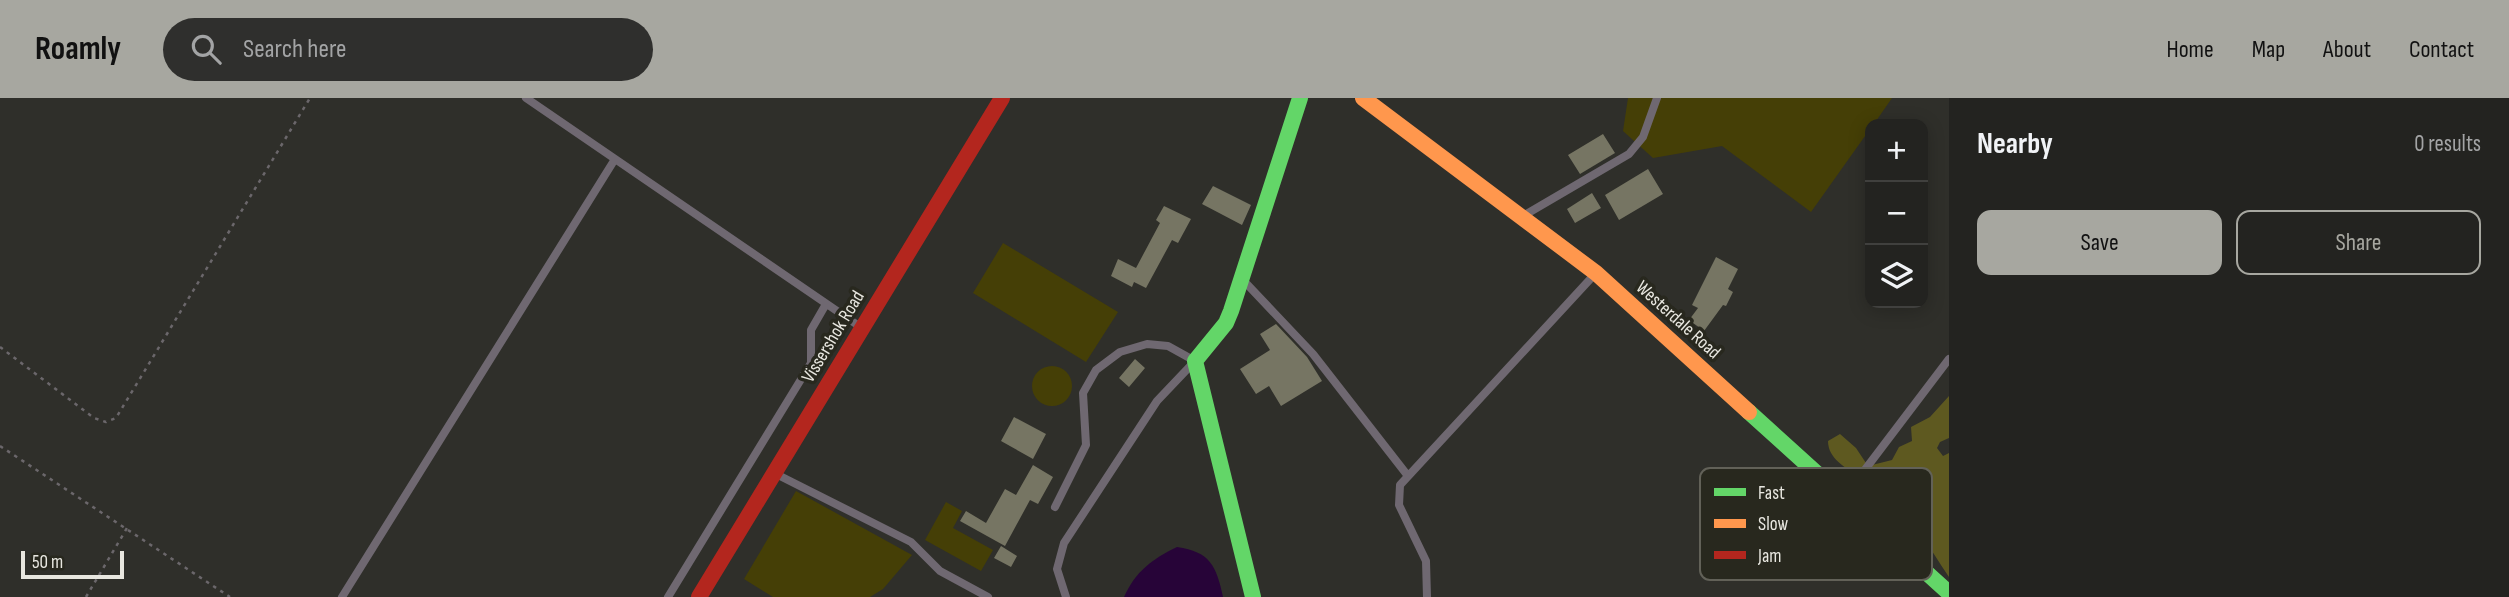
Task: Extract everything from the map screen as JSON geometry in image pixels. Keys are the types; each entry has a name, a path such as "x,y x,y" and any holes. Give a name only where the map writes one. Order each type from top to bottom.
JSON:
{"street":[{"name":"Vissershok Road","path":"699,597 1002,98"},
{"path":"1253,597 1195,361 1226,323 1243,279 1300,98"},
{"name":"Westerdale Road","path":"1363,98 1596,273 1811,468"},
{"name":"Westerdale Road","path":"1932,578 1949,593"}],"lane":[{"path":"526,98 862,328"},
{"path":"1520,218 1629,154 1643,137 1657,98"},
{"path":"342,597 615,159"},
{"path":"1427,597 1426,561 1398,496 1399,485 1460,423 1596,273"},
{"path":"1243,279 1313,354 1408,475"},
{"path":"668,597 811,363 811,330 826,304"},
{"path":"1055,507 1086,445 1083,393 1096,370 1120,352 1147,344 1168,346 1195,361 1157,401 1064,543 1057,569 1066,597"},
{"path":"1867,468 1949,359"},
{"path":"774,473 911,542 940,571 988,597"}],"path":[{"path":"0,346 94,418 106,422 116,418 310,98"},
{"path":"0,446 230,597"},
{"path":"86,597 127,528"}],"shaded area":[{"path":"1628,98 1892,98 1877,119 1865,119 1865,136 1811,212 1722,146 1653,158 1623,131"},
{"path":"1003,243 1118,312 1086,362 973,293"},
{"path":"1052,366 1060,367 1066,372 1071,378 1071,394 1066,400 1060,405 1052,406 1044,405 1038,400 1033,394 1032,386 1033,378 1038,372 1044,367"},
{"path":"1949,396 1949,438 1940,442 1937,448 1943,456 1949,453 1949,577 1932,551 1932,468 1846,468 1834,458 1828,441 1840,434 1856,448 1868,466 1892,460 1899,447 1912,441 1911,427 1930,417"},
{"path":"796,491 912,555 883,589 870,597 773,597 744,579"},
{"path":"946,502 962,511 953,528 993,550 981,571 925,540"},
{"path":"1177,547 1197,552 1210,562 1218,576 1223,597 1124,597 1133,580 1145,567"}],"building":[{"path":"1603,134 1615,153 1580,174 1568,155"},
{"path":"1648,169 1663,194 1619,220 1605,195"},
{"path":"1213,186 1251,205 1242,225 1202,204"},
{"path":"1592,193 1601,208 1575,223 1567,209"},
{"path":"1164,206 1191,219 1178,243 1172,240 1146,288 1134,282 1132,287 1111,276 1118,259 1136,268 1160,223 1156,220"},
{"path":"1716,257 1738,269 1728,289 1733,292 1726,306 1723,305 1704,331 1689,320 1698,308 1692,305"},
{"path":"1276,324 1307,357 1322,381 1281,406 1269,386 1256,394 1240,369 1270,350 1260,334"},
{"path":"1135,359 1145,368 1129,387 1119,378"},
{"path":"1014,417 1046,434 1033,459 1001,441"},
{"path":"1033,465 1053,477 1038,504 1030,500 1005,546 960,521 966,511 986,523 1005,489 1016,495"},
{"path":"1001,546 1017,556 1011,567 994,558"}],"traffic: fast":[{"path":"1253,597 1195,361 1226,323 1231,311 1300,98"},
{"path":"1749,412 1811,468"},
{"path":"1932,578 1949,593"}],"traffic: slow":[{"path":"1363,98 1596,273 1749,412"}],"traffic: jam":[{"path":"699,597 1002,98"}]}
